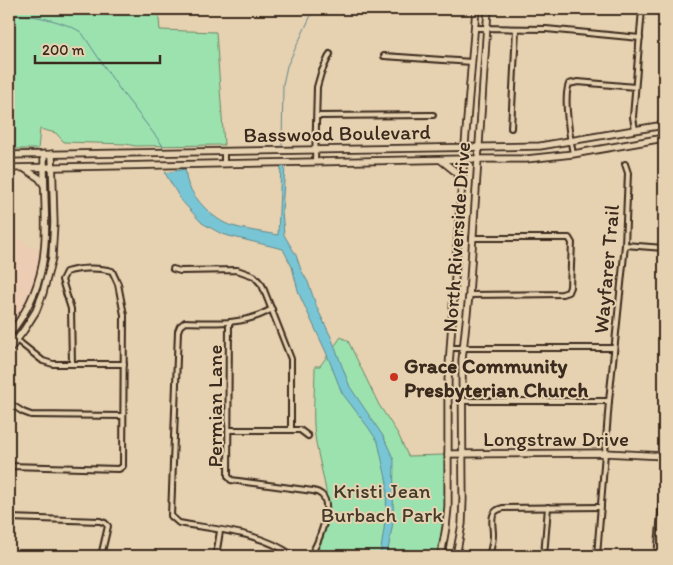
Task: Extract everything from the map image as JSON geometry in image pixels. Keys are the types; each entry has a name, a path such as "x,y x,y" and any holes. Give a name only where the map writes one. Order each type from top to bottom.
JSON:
{"main road":[{"name":"North Riverside Drive","path":"441,556 448,507 448,382 461,187 476,9"},
{"name":"North Riverside Drive","path":"456,556 462,524 463,499 461,401 463,348 469,295 488,9"},
{"name":"Basswood Boulevard","path":"9,155 540,146 664,125"},
{"name":"Basswood Boulevard","path":"9,168 526,159 573,154 664,138"},
{"path":"9,334 32,300 44,262 46,224 44,154"},
{"path":"9,350 36,311 52,258 54,223 52,154"},
{"path":"441,160 456,172 461,187"},
{"path":"24,168 39,178 44,185"},
{"name":"Longstraw Drive","path":"448,454 605,453 664,456"}],"street":[{"path":"635,130 633,117 642,9"},
{"path":"475,28 546,29 640,38"},
{"path":"511,128 516,29"},
{"path":"316,162 317,87 330,54"},
{"path":"384,56 472,62"},
{"path":"573,154 567,106 567,87 569,84 578,82 635,87"},
{"path":"318,116 433,115"},
{"path":"224,152 224,163"},
{"name":"Wayfarer Trail","path":"597,556 609,401 625,245 628,173 625,164"},
{"path":"469,295 565,293 569,290 572,240 568,237 472,238"},
{"path":"625,245 664,248"},
{"path":"9,466 120,469 123,466 124,316 118,284 112,271 104,269 71,270 66,272 62,280 71,309 72,364"},
{"path":"173,269 180,271 225,270 246,272 254,276 262,285 292,364 292,430"},
{"path":"272,309 250,320 229,323 186,322 180,326 178,331 171,516 179,523 263,540 279,546 293,556"},
{"name":"Permian Lane","path":"229,323 228,476 230,479 313,491 325,498 326,507 323,524 318,541 310,556"},
{"path":"9,334 43,361 53,364 124,364"},
{"path":"451,348 614,348"},
{"path":"461,401 609,401"},
{"path":"9,403 31,415 123,416"},
{"path":"229,430 302,430 308,436"},
{"path":"657,556 663,515 664,456"},
{"path":"544,556 548,507"},
{"path":"489,556 492,539 492,517 497,509 600,507"},
{"path":"9,518 100,521 105,523 108,526 101,556"},
{"path":"216,556 220,531"}],"shaded area":[{"path":"9,230 28,247 39,248 41,252 39,269 29,299 9,331"}],"green space":[{"path":"9,9 158,9 160,30 216,32 224,145 135,146 64,142 56,133 40,129 38,149 9,149"},
{"name":"Kristi Jean Burbach Park","path":"341,337 348,341 379,405 398,434 408,456 445,455 444,506 437,556 313,556 326,525 328,511 314,428 315,366 320,366"}],"water":[{"path":"281,166 285,166 282,211 284,235 296,255 301,270 308,282 350,387 383,436 394,460 393,522 387,556 380,556 386,515 387,483 378,442 342,393 326,352 299,294 292,267 283,249 229,236 202,223 181,200 165,173 185,169 188,184 195,196 211,214 223,222 241,228 278,235"}],"waterway":[{"path":"282,145 283,84 287,66 314,9"},
{"path":"9,16 26,15 47,19 67,25 82,33 118,87 163,148"}],"place":[{"name":"Grace Community Presbyterian Church","path":"394,377"}]}
